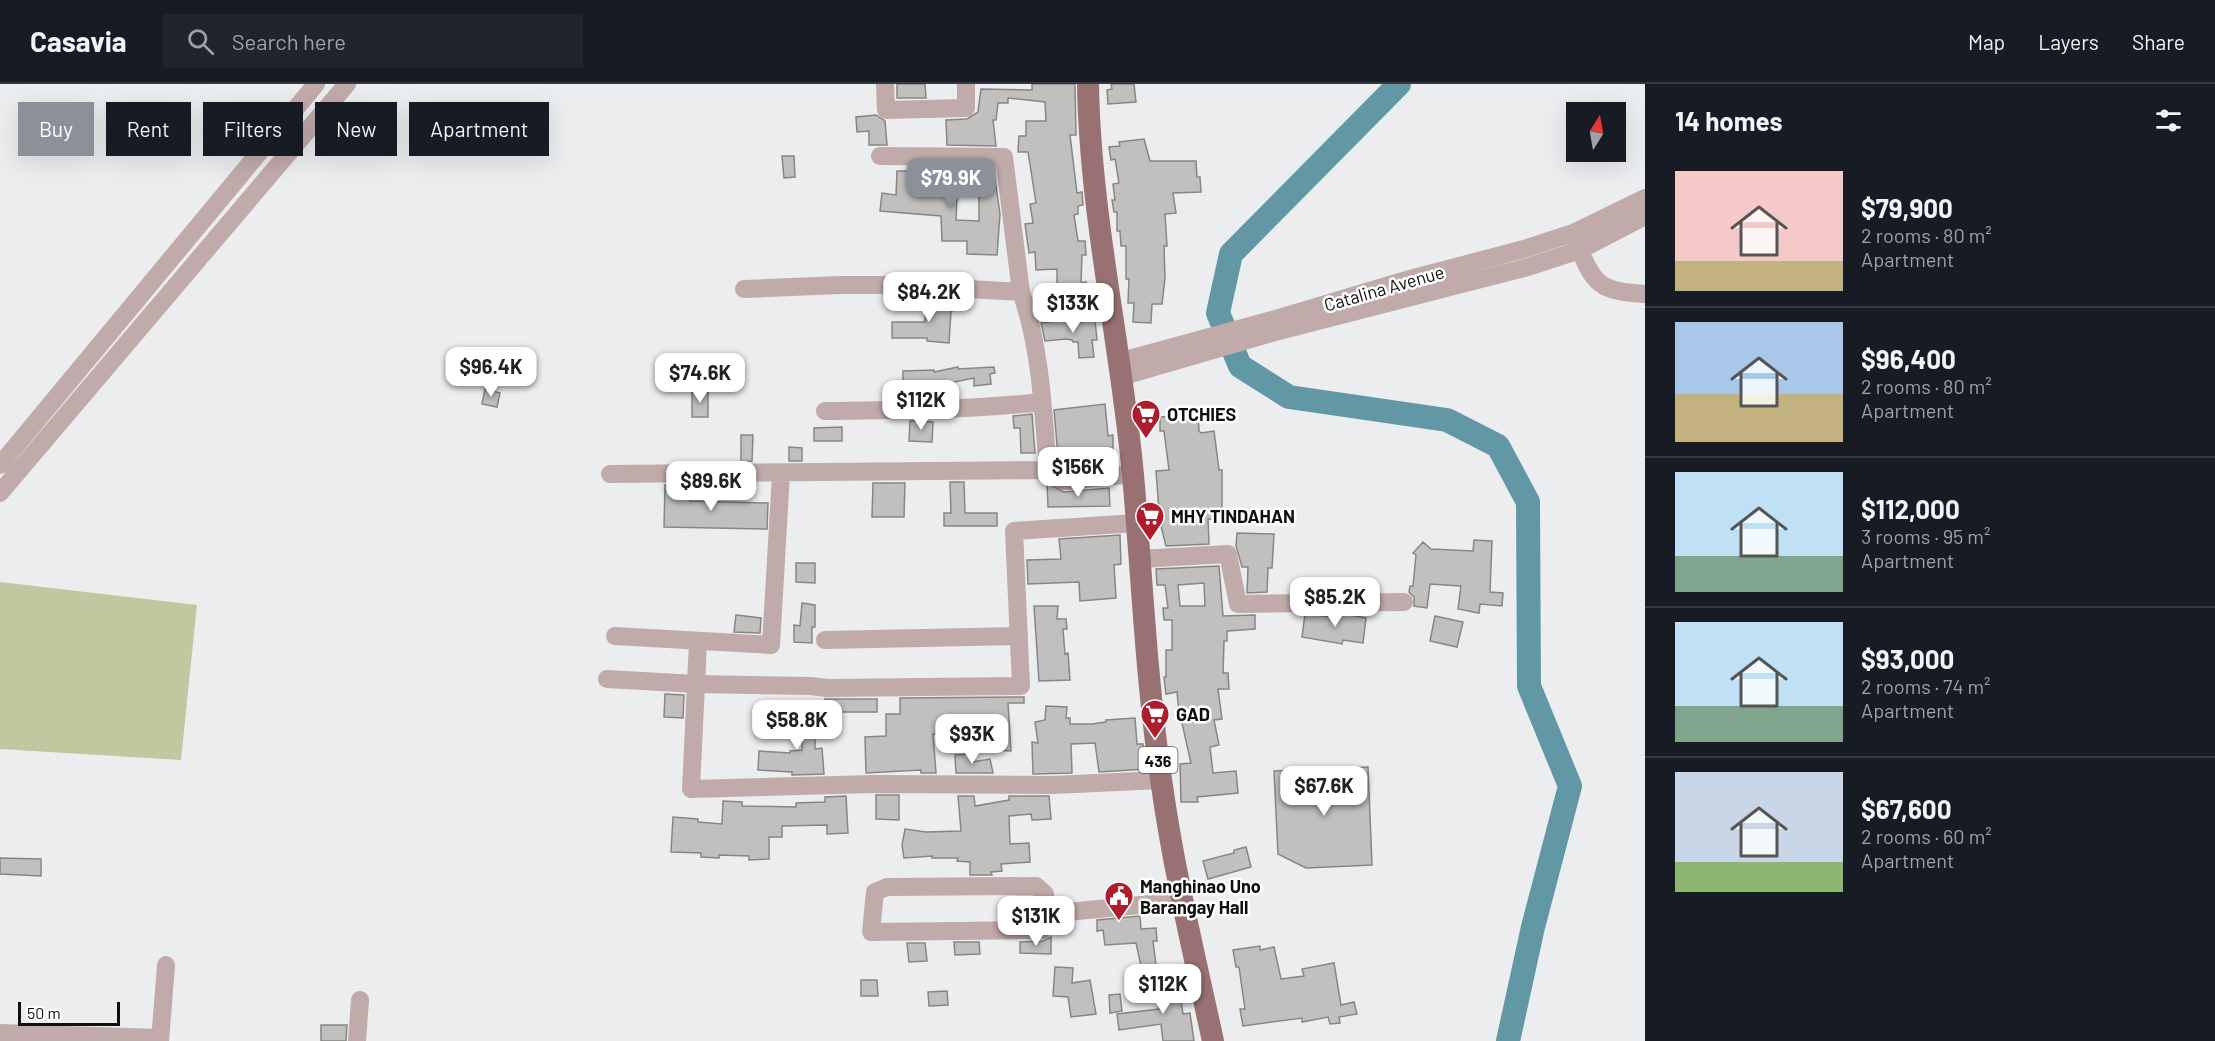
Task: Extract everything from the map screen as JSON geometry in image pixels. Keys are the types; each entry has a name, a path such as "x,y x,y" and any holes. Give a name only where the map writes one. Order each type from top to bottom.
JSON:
{"main road":[{"name":"436","path":"1088,84 1093,162 1133,474 1148,675 1161,780 1182,901 1213,1041"}],"street":[{"path":"0,465 316,84"},
{"path":"0,493 347,84"},
{"path":"885,84 886,110 966,108 966,84"},
{"path":"880,156 1004,157 1021,292 1029,313 1037,354 1048,470"},
{"name":"Catalina Avenue","path":"1119,370 1273,326 1528,267 1576,242 1645,198"},
{"name":"Catalina Avenue","path":"1576,242 1645,216"},
{"path":"1576,242 1590,273 1600,285 1609,290 1645,294"},
{"path":"744,289 897,285 1021,292"},
{"path":"1029,313 1111,301"},
{"path":"825,411 921,410 1042,402"},
{"path":"610,474 1048,470 1064,481 1133,474"},
{"path":"615,636 771,645 781,474"},
{"path":"607,679 827,688 1021,686 1014,531 1136,523"},
{"path":"1138,559 1228,554 1238,604 1404,602"},
{"path":"825,640 1019,636"},
{"path":"698,642 692,789 872,784 1053,785 1161,780"},
{"path":"1036,886 1045,894 1046,914 1045,927 1042,930 871,932 875,892 887,887 1036,886"},
{"path":"1046,914 1182,901"},
{"path":"0,1033 160,1040 166,965"},
{"path":"357,1041 360,1000"}],"green space":[{"path":"0,582 197,605 181,760 0,749"}],"building":[{"path":"897,84 925,84 926,98 897,98"},
{"path":"1032,84 1075,84 1076,135 1070,135 1077,193 1082,192 1083,205 1078,206 1078,214 1074,215 1078,241 1085,241 1086,255 1082,255 1081,283 1086,282 1087,293 1057,296 1057,269 1036,270 1035,252 1029,253 1025,224 1033,223 1030,204 1036,203 1028,152 1018,152 1019,136 1026,136 1026,121 1046,121 1045,102 1008,98 1008,103 998,103 996,120 993,120 996,146 947,145 946,120 967,119 978,112 981,89 1032,90"},
{"path":"1111,84 1134,84 1136,102 1108,104 1107,90 1112,89"},
{"path":"876,115 885,121 887,145 869,145 869,131 857,132 856,117"},
{"path":"1144,139 1150,161 1196,161 1201,192 1173,193 1176,213 1165,214 1167,246 1164,246 1165,278 1162,304 1152,304 1151,323 1133,322 1134,303 1128,303 1129,279 1126,279 1126,246 1121,246 1120,231 1117,231 1117,212 1114,212 1112,200 1115,200 1113,184 1119,183 1115,159 1111,160 1109,147 1120,146 1119,142"},
{"path":"782,156 794,156 795,177 784,178"},
{"path":"897,171 930,171 929,195 957,196 956,220 979,221 979,195 970,195 970,171 994,172 1000,214 997,255 967,254 967,241 942,241 941,216 880,211 882,193 896,195"},
{"path":"925,299 956,300 957,310 951,311 949,343 927,341 927,338 892,338 892,322 925,322"},
{"path":"1080,317 1080,322 1095,320 1097,340 1092,340 1094,357 1079,358 1078,342 1072,340 1045,341 1041,323"},
{"path":"958,367 958,369 994,367 995,373 990,374 991,384 974,386 974,378 934,386 935,394 903,395 903,371 934,370 934,372"},
{"path":"485,389 500,393 497,407 482,404"},
{"path":"692,392 708,392 708,417 692,417"},
{"path":"1105,404 1108,436 1113,435 1113,448 1076,452 1076,456 1058,456 1054,410"},
{"path":"1198,412 1199,431 1201,433 1214,431 1219,470 1222,470 1222,519 1208,519 1209,544 1166,546 1160,522 1161,510 1159,510 1156,471 1169,470 1164,431 1160,431 1160,417 1182,416 1182,413"},
{"path":"1032,414 1035,453 1021,453 1020,428 1014,428 1013,416"},
{"path":"910,421 933,422 932,442 909,441"},
{"path":"842,427 842,441 814,441 814,428"},
{"path":"741,435 753,435 752,461 741,462"},
{"path":"789,447 802,448 802,461 789,461"},
{"path":"950,482 964,482 965,513 997,513 997,526 944,526 944,513 951,513"},
{"path":"873,483 905,483 904,517 872,517"},
{"path":"1047,483 1064,492 1109,488 1110,506 1048,507"},
{"path":"665,485 690,485 690,501 768,503 767,529 664,527"},
{"path":"1237,533 1274,534 1272,568 1268,568 1267,592 1247,593 1248,567 1242,567 1236,546"},
{"path":"1120,535 1121,564 1114,565 1116,598 1080,601 1079,582 1028,584 1027,560 1061,559 1059,539"},
{"path":"1474,540 1492,541 1490,592 1503,593 1502,606 1480,604 1479,613 1458,609 1461,586 1430,584 1427,608 1414,606 1414,597 1409,592 1410,586 1413,586 1416,555 1413,553 1423,542 1431,549 1473,551"},
{"path":"796,563 815,563 815,583 796,582"},
{"path":"1219,566 1223,616 1255,615 1255,629 1227,631 1227,641 1224,641 1223,673 1228,673 1229,689 1218,689 1222,719 1214,720 1219,745 1210,747 1213,773 1236,771 1238,793 1197,797 1198,802 1181,802 1180,764 1191,763 1182,723 1180,723 1177,692 1166,694 1164,677 1166,677 1166,650 1172,650 1172,620 1164,620 1163,608 1168,608 1165,585 1157,585 1156,569","holes":["1204,583 1205,606 1180,606 1178,585"]},
{"path":"802,603 815,605 812,643 794,642 794,625 800,626"},
{"path":"1034,606 1058,606 1057,619 1066,619 1067,629 1063,629 1070,680 1039,681"},
{"path":"1305,614 1333,617 1333,614 1347,614 1366,618 1363,643 1343,640 1342,644 1302,637"},
{"path":"736,615 761,618 760,633 734,632"},
{"path":"1435,616 1463,622 1457,647 1430,641"},
{"path":"665,694 684,695 683,718 664,717"},
{"path":"1024,697 1024,703 1008,703 1011,751 994,750 995,735 933,734 936,773 921,773 921,770 866,773 865,737 886,736 886,714 900,714 900,698"},
{"path":"825,699 877,699 877,712 825,712"},
{"path":"1046,706 1067,707 1066,718 1070,718 1070,724 1092,724 1106,722 1106,720 1135,718 1137,744 1143,744 1146,769 1099,772 1095,743 1071,744 1072,773 1033,774 1032,742 1038,743 1035,722 1045,720"},
{"path":"815,711 815,749 822,748 824,774 792,775 792,772 758,770 759,751 790,753 790,751 802,750 802,730 795,730 794,712"},
{"path":"971,754 972,762 990,759 993,773 956,773 955,755"},
{"path":"1368,767 1372,865 1306,868 1278,854 1274,771"},
{"path":"876,795 899,795 899,820 876,819"},
{"path":"846,796 848,833 827,834 827,825 782,826 782,837 769,837 769,859 749,860 749,856 719,855 719,858 701,857 701,853 671,852 673,817 722,824 723,801 742,802 742,806 796,807 796,803 825,802 825,797"},
{"path":"958,796 974,796 975,806 1009,800 1009,796 1049,796 1051,819 1032,820 1031,814 1009,816 1010,844 1029,843 1030,862 1001,864 1002,871 991,872 992,875 970,875 970,862 957,861 958,858 932,858 932,856 904,858 902,845 905,829 926,832 961,831"},
{"path":"1246,847 1251,867 1208,879 1203,861 1234,853 1234,850"},
{"path":"0,858 41,859 41,876 0,874"},
{"path":"1140,916 1141,929 1156,928 1157,941 1153,941 1157,973 1143,975 1136,943 1105,945 1103,930 1097,931 1097,920"},
{"path":"1051,937 1051,954 1020,953 1020,942 1043,941"},
{"path":"954,942 979,942 980,954 955,955"},
{"path":"907,943 925,943 927,961 909,962"},
{"path":"1260,946 1260,950 1274,947 1281,979 1304,976 1302,969 1334,963 1341,1005 1354,1002 1357,1014 1339,1017 1340,1023 1330,1024 1328,1017 1302,1022 1302,1018 1243,1026 1240,1009 1245,1009 1239,967 1236,967 1233,950"},
{"path":"1055,967 1073,968 1072,983 1090,980 1096,1014 1071,1017 1068,997 1053,996"},
{"path":"861,980 877,980 878,996 861,996"},
{"path":"1178,980 1183,1014 1190,1013 1194,1041 1163,1041 1161,1024 1119,1030 1117,1014 1159,1009 1155,983"},
{"path":"947,991 948,1005 929,1006 928,992"},
{"path":"1120,994 1122,1011 1110,1013 1109,995"},
{"path":"321,1025 347,1025 346,1041 321,1041"}],"waterway":[{"path":"1399,84 1231,254 1218,313 1240,366 1289,397 1447,420 1498,446 1528,502 1529,686 1570,786 1533,927 1508,1041"}],"place":[{"name":"OTCHIES","path":"1146,440"},
{"name":"MHY TINDAHAN","path":"1150,542"},
{"name":"GAD","path":"1155,740"},
{"name":"Manghinao Uno Barangay Hall","path":"1119,922"}]}
